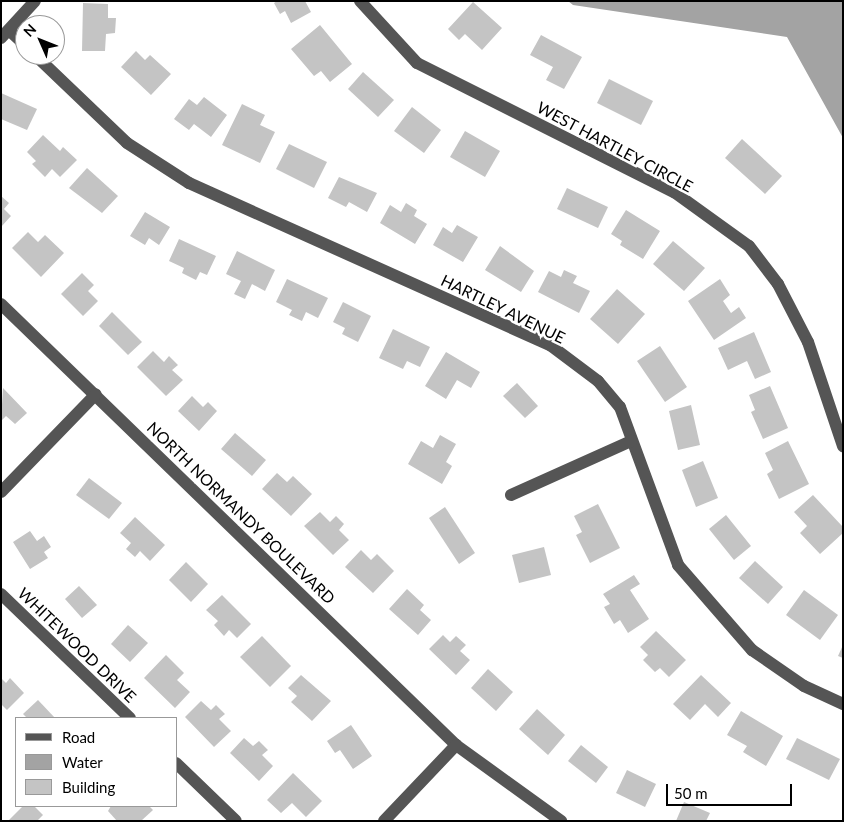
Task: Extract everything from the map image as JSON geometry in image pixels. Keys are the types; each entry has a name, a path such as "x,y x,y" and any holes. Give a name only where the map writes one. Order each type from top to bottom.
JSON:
{"street":[{"path":"5,34 35,1"},
{"name":"WEST HARTLEY CIRCLE","path":"360,1 417,63 674,192 749,246 778,284 808,342 843,446"},
{"name":"HARTLEY AVENUE","path":"45,65 127,143 189,183 550,345 604,388 620,407 678,565 752,650 804,686 843,704"},
{"name":"NORTH NORMANDY BOULEVARD","path":"1,304 456,745 561,821"},
{"path":"1,492 96,394"},
{"path":"511,495 631,440"},
{"name":"WHITEWOOD DRIVE","path":"1,594 129,717"},
{"path":"384,821 456,745"},
{"path":"178,765 236,821"}],"water":[{"path":"568,1 843,1 843,138 787,37 573,5"}],"building":[{"path":"277,1 305,1 311,12 291,23 285,11 280,14 274,3"},
{"path":"473,2 502,28 482,50 465,34 459,40 448,29"},
{"path":"83,3 108,4 108,18 116,18 115,33 106,34 105,51 82,51"},
{"path":"320,25 352,64 330,82 321,71 314,76 291,49"},
{"path":"541,35 582,57 564,89 546,80 553,67 530,55"},
{"path":"136,51 145,60 150,55 171,74 151,95 121,67"},
{"path":"363,72 394,100 378,117 348,89"},
{"path":"609,79 653,101 641,125 597,103"},
{"path":"1,93 37,109 27,130 1,119"},
{"path":"204,97 227,115 211,137 194,124 189,130 174,119 189,99 197,105"},
{"path":"242,104 265,115 260,125 275,132 260,163 222,145"},
{"path":"412,107 441,130 424,153 394,131"},
{"path":"465,131 500,151 485,177 450,157"},
{"path":"43,135 60,151 63,147 77,160 60,177 52,169 45,177 32,164 36,161 27,152"},
{"path":"742,139 782,176 765,194 725,158"},
{"path":"289,144 327,162 314,188 276,169"},
{"path":"87,168 118,196 102,213 69,188"},
{"path":"339,177 377,193 367,212 349,202 346,207 328,198"},
{"path":"567,188 608,207 598,228 557,209"},
{"path":"1,196 9,203 4,209 11,216 1,227"},
{"path":"406,203 417,210 414,216 427,224 415,244 380,223 390,205 401,212"},
{"path":"626,210 660,231 643,259 620,245 622,241 611,234"},
{"path":"145,212 170,227 159,245 149,238 145,245 130,236"},
{"path":"457,225 478,237 463,262 433,245 443,227 452,233"},
{"path":"28,232 38,242 45,235 64,253 41,277 12,248"},
{"path":"179,239 216,256 207,275 200,272 196,280 182,273 184,268 169,261"},
{"path":"673,241 705,268 684,291 653,264"},
{"path":"500,246 534,271 521,292 485,270"},
{"path":"237,251 275,270 265,291 252,284 245,299 234,294 241,281 226,274"},
{"path":"564,270 577,276 573,283 590,291 579,313 538,292 549,271 561,277"},
{"path":"82,273 94,285 88,291 98,301 83,316 61,294"},
{"path":"287,279 328,298 318,318 306,312 302,321 289,315 292,310 276,302"},
{"path":"720,279 730,295 723,301 731,313 739,307 746,318 714,340 688,301"},
{"path":"617,289 645,314 618,344 590,319"},
{"path":"343,302 371,316 358,342 342,334 345,328 333,322"},
{"path":"112,312 142,342 128,355 99,326"},
{"path":"393,329 430,347 420,367 407,361 403,369 379,358"},
{"path":"754,332 771,372 755,379 747,361 728,370 718,348"},
{"path":"660,346 687,387 665,402 637,361"},
{"path":"153,351 164,362 169,356 178,365 172,370 183,380 166,396 137,367"},
{"path":"446,352 480,372 471,388 457,380 446,399 425,386"},
{"path":"517,383 538,406 525,418 503,396"},
{"path":"770,386 788,428 763,439 751,412 755,410 749,395"},
{"path":"3,388 27,413 15,424 6,416 1,421"},
{"path":"192,396 203,407 208,402 217,411 199,431 178,411"},
{"path":"691,405 700,445 678,450 669,411"},
{"path":"235,433 266,460 252,476 221,449"},
{"path":"440,435 456,444 446,462 452,466 442,484 408,464 421,441 433,448"},
{"path":"788,441 809,484 779,499 767,474 773,470 765,453"},
{"path":"703,461 718,498 696,507 682,470"},
{"path":"277,473 287,482 293,476 312,494 291,516 262,489"},
{"path":"89,478 122,503 109,519 76,495"},
{"path":"813,495 843,527 843,533 820,554 800,533 807,526 794,512"},
{"path":"598,504 620,548 590,563 576,535 582,532 574,516"},
{"path":"445,507 475,553 459,564 429,518"},
{"path":"320,512 330,522 336,516 344,524 339,530 349,540 333,555 304,526"},
{"path":"726,515 751,546 734,560 709,529"},
{"path":"135,517 165,545 150,561 140,551 135,557 126,549 131,543 120,533"},
{"path":"30,531 37,541 44,536 51,547 44,552 48,558 30,569 13,542"},
{"path":"544,547 551,575 519,583 512,555"},
{"path":"361,550 371,560 377,554 394,571 373,593 345,567"},
{"path":"755,561 783,587 768,604 739,578"},
{"path":"186,562 208,584 191,602 169,580"},
{"path":"634,575 640,584 630,590 649,619 628,633 620,620 614,624 604,607 610,604 603,594"},
{"path":"79,586 97,605 82,618 65,599"},
{"path":"407,589 424,605 420,610 431,620 418,635 389,609"},
{"path":"804,590 838,615 820,640 786,615"},
{"path":"222,595 251,624 237,638 229,630 224,636 214,625 218,621 206,610"},
{"path":"128,625 148,643 130,662 111,644"},
{"path":"656,631 686,660 669,677 660,668 655,672 643,660 648,655 640,647"},
{"path":"443,635 450,642 456,636 466,645 460,651 470,660 456,675 429,649"},
{"path":"262,636 291,666 270,687 240,657"},
{"path":"843,645 843,658 838,656"},
{"path":"166,655 184,673 177,680 190,692 175,708 144,678"},
{"path":"488,669 513,692 496,711 471,688"},
{"path":"301,675 331,701 312,721 291,702 297,696 288,688"},
{"path":"701,675 731,703 718,717 705,704 690,720 673,704"},
{"path":"1,678 6,683 10,678 24,693 7,710 1,704"},
{"path":"38,700 54,717 26,717 23,714"},
{"path":"201,701 211,710 216,705 225,714 219,719 231,731 214,747 185,717"},
{"path":"537,709 565,735 548,755 519,729"},
{"path":"741,711 783,736 766,766 743,752 747,746 727,735"},
{"path":"351,725 372,756 353,769 340,750 335,753 327,741"},
{"path":"244,738 253,746 259,741 268,750 262,755 273,766 259,781 230,753"},
{"path":"797,738 840,759 829,780 786,759"},
{"path":"581,745 608,767 596,783 568,761"},
{"path":"627,770 656,784 645,807 616,793"},
{"path":"293,773 322,801 306,817 292,803 281,813 267,800"},
{"path":"684,802 710,813 706,821 676,821"},
{"path":"22,807 35,807 43,815 37,821 8,821"},
{"path":"110,807 150,807 153,810 141,821 117,821 108,811"}]}
